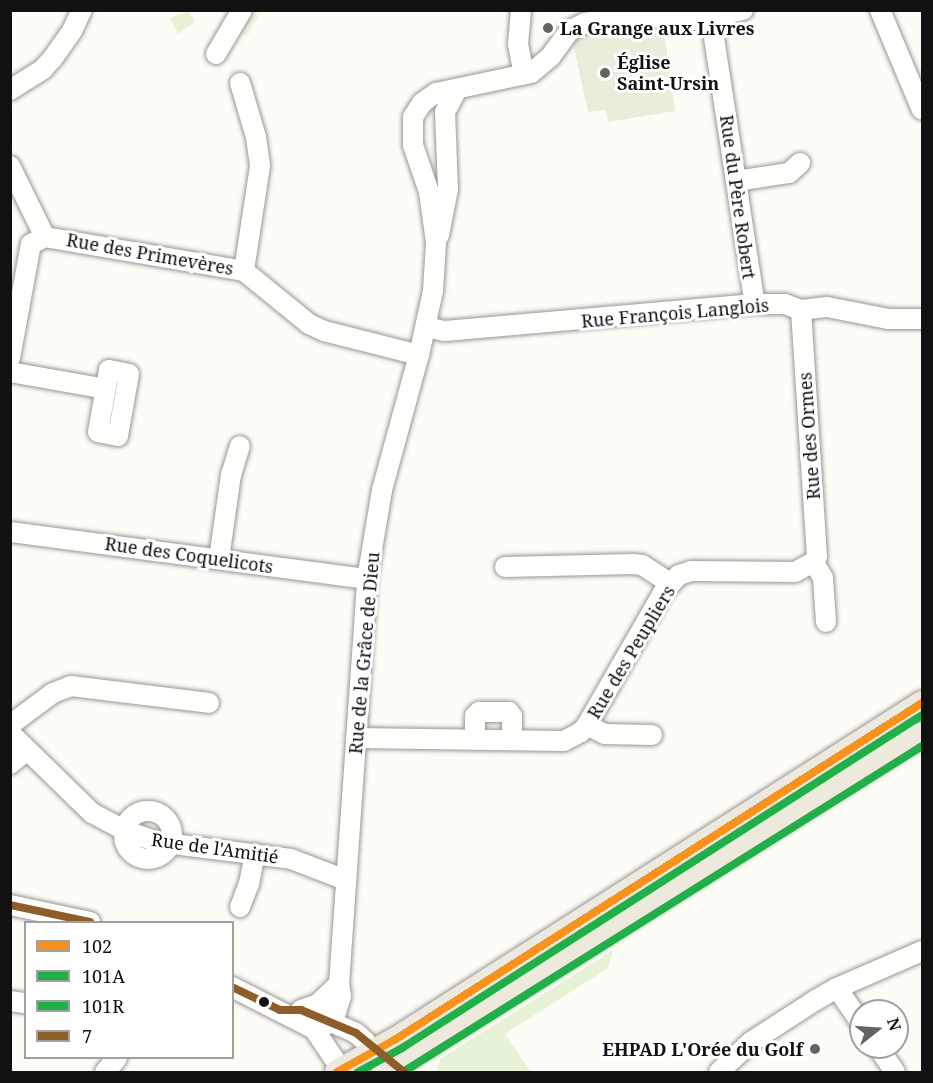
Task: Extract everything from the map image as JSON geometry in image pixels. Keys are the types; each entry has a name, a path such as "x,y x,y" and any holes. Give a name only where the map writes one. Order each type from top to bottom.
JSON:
{"main road":[{"path":"367,1065 922,703"},
{"path":"367,1065 424,1061 922,734"}],"street":[{"path":"10,90 43,69 53,58 68,39 82,10"},
{"path":"216,54 242,10"},
{"path":"521,10 518,44 524,74"},
{"path":"436,243 429,192 411,132 413,117 422,103 436,93 524,74 544,63 569,31 585,23 627,15 687,20 711,18 743,10"},
{"path":"880,10 922,110"},
{"name":"Rue du Père Robert","path":"711,18 755,304"},
{"path":"240,82 256,137 260,166 244,271"},
{"path":"436,243 448,189 445,112 457,88"},
{"path":"422,103 445,112"},
{"path":"736,181 789,173 800,163"},
{"name":"Rue des Primevères","path":"10,166 45,237 244,271 282,303 317,328 419,355"},
{"path":"10,358 31,244 45,237"},
{"name":"Rue de la Grâce de Dieu","path":"333,1022 341,996 339,984 368,579 382,490 426,327 433,291 436,243"},
{"name":"Rue François Langlois","path":"426,327 444,331 755,304 785,304 801,310 827,307 888,319 922,319"},
{"name":"Rue des Ormes","path":"801,310 817,556 814,562"},
{"path":"10,372 106,389"},
{"path":"219,559 231,475 240,446"},
{"name":"Rue des Coquelicots","path":"10,532 368,579"},
{"path":"814,562 823,578 826,622"},
{"name":"Rue des Peupliers","path":"356,738 564,741 581,732 587,725 670,583 679,575 691,571 795,572 814,562"},
{"path":"505,567 633,564 642,565 670,583"},
{"path":"10,724 53,693 71,686 208,703"},
{"path":"475,740 475,716 479,712 509,712 512,716 513,740"},
{"name":"Rue des Peupliers","path":"587,725 605,734 652,735"},
{"path":"10,733 92,813 124,830"},
{"path":"10,764 27,750"},
{"path":"154,812 167,820 172,835 171,843 161,856 154,859 137,858 126,846 124,830 132,817 138,813 154,812"},
{"name":"Rue de l'Amitié","path":"171,843 291,859 346,880"},
{"path":"240,907 249,884 255,854"},
{"path":"10,905 85,921"},
{"path":"719,1072 751,1042 837,988 922,951"},
{"path":"280,1010 301,1010 318,1004 339,984"},
{"path":"234,988 314,1029 367,1065"},
{"path":"837,988 849,1006"},
{"path":"301,1010 333,1022 367,1065"},
{"path":"314,1029 333,1022"},
{"path":"105,1072 116,1059"},
{"path":"886,1059 895,1072"}],"green space":[{"path":"189,11 195,22 178,34 170,18"},
{"path":"253,11 262,11 247,37 240,33"},
{"path":"663,24 675,111 608,122 606,110 588,112 573,43 586,34 621,25 624,28"},
{"path":"613,950 608,968 505,1034 531,1072 436,1072 440,1059"}],"transit line":[{"name":"102","path":"337,1072 396,1039 922,703"},
{"name":"101A","path":"358,1072 402,1048 922,715"},
{"name":"101R","path":"403,1072 922,746"},
{"name":"7","path":"10,905 85,921"},
{"name":"7","path":"234,988 280,1010 301,1010 356,1033 404,1072"}],"place":[{"name":"La Grange aux Livres","path":"548,28"},
{"name":"Église Saint-Ursin","path":"605,73"},
{"name":"EHPAD L'Orée du Golf","path":"815,1049"}]}
